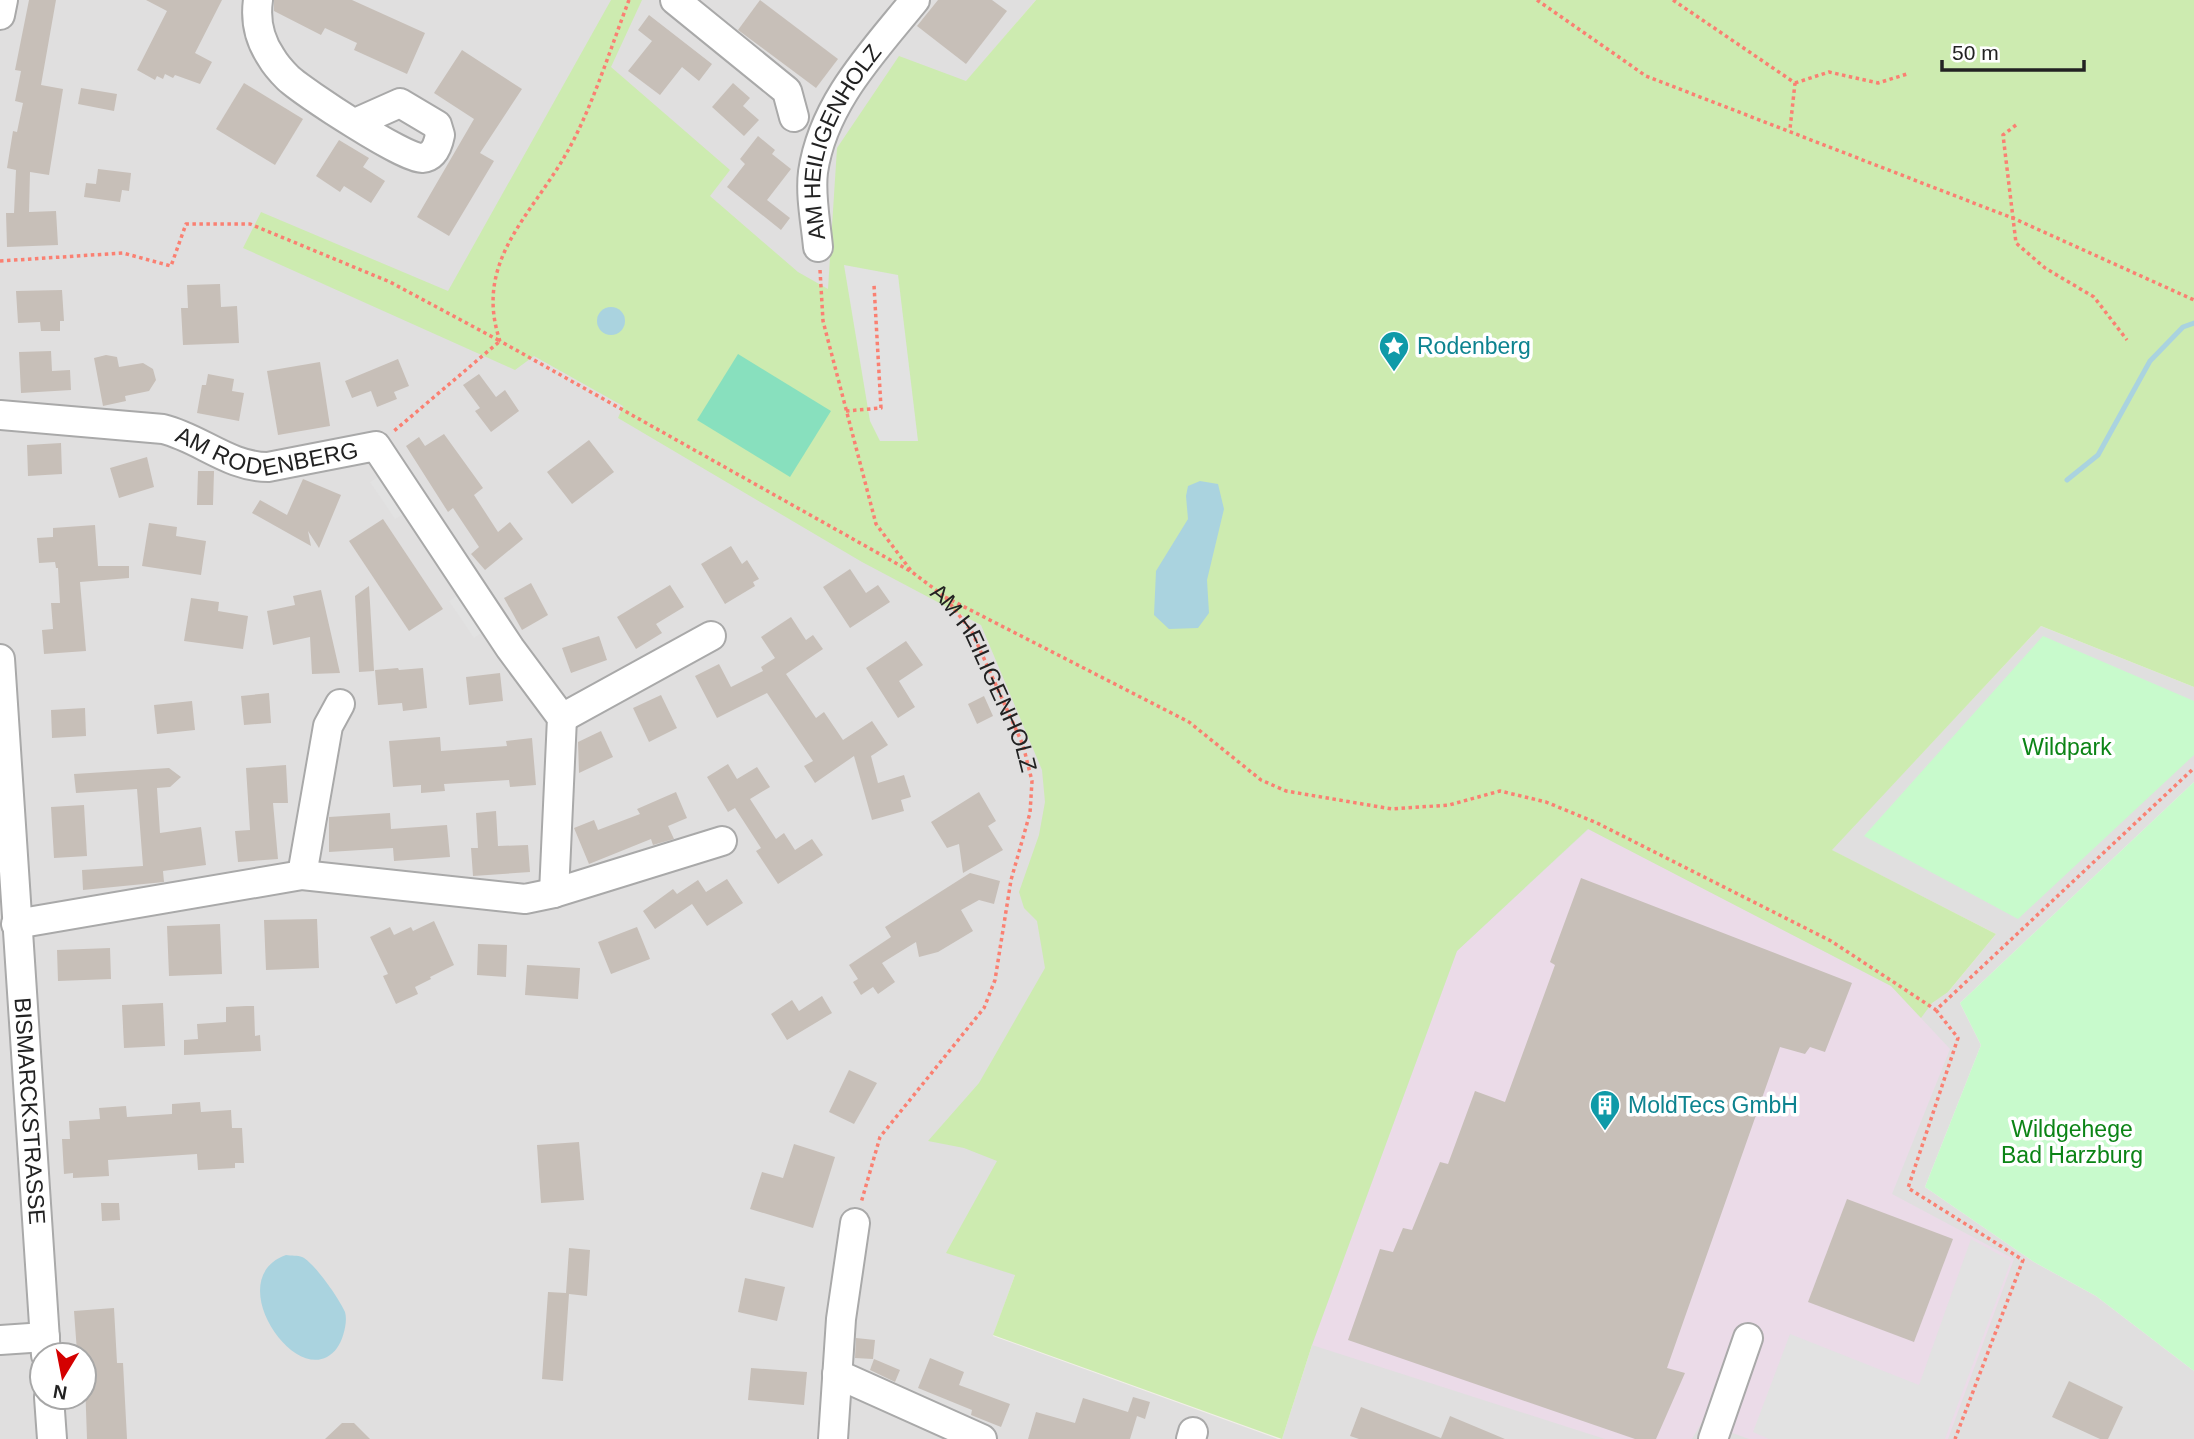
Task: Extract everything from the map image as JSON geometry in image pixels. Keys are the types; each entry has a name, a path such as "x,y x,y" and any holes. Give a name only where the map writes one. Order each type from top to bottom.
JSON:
{"street":[{"path":"0,15 3,0"},
{"path":"258,0 256,14 259,35 270,56 288,78 355,123"},
{"path":"675,0 787,91 794,117"},
{"name":"AM HEILIGENHOLZ","path":"818,247 813,175 821,134 850,81 915,0"},
{"name":"AM RODENBERG","path":"0,415 163,429 180,433 236,462 253,467 268,467 376,446 510,648 562,718"},
{"path":"554,894 562,718 711,636"},
{"name":"BISMARCKSTRASSE","path":"0,659 11,938 45,1341"},
{"path":"302,876 328,726 340,704"},
{"path":"11,938 302,876 526,899 554,894 722,841"},
{"path":"833,1439 841,1318 855,1223"},
{"path":"1713,1439 1748,1338"},
{"path":"0,1340 28,1344"},
{"path":"836,1374 982,1439"},
{"path":"50,1411 52,1439"}],"path":[{"path":"500,341 496,328 493,283 512,232 567,153 629,0"},
{"path":"1537,0 1572,21 1647,76 1790,129 2015,219 2194,300"},
{"path":"1673,0 1795,83"},
{"path":"1795,83 1829,72 1878,83 1907,74"},
{"path":"1790,129 1795,83"},
{"path":"2017,125 2003,135 2017,243 2045,268 2094,297 2127,340"},
{"path":"0,261 122,253 171,267 186,224 250,224 390,282 912,572"},
{"name":"AM HEILIGENHOLZ","path":"818,247 823,321 876,524 912,572 944,597 972,632 1023,745 1032,780 1030,813 1011,880 995,980 984,1008 880,1137 855,1223"},
{"path":"846,411 881,408 874,285"},
{"path":"376,446 500,341"},
{"path":"944,597 1189,722 1261,780 1286,791 1392,809 1449,805 1500,791 1546,802 1597,823 1831,941 1936,1010 1958,1038 1908,1188 2023,1260 1955,1439"},
{"path":"1936,1010 2194,768"}],"shaded area":[{"path":"0,0 1036,0 966,82 1948,992 1996,934 1831,850 2041,626 2194,687 2194,782 1960,1003 1981,1045 1925,1187 2034,1262 2096,1296 2194,1371 2194,1439 1282,1439 1312,1345 1015,1275 993,1336 1278,1439 0,1439"},
{"path":"844,265 898,275 918,441 880,441 870,421"},
{"path":"381,475 407,512 395,519 370,482"},
{"path":"461,593 486,630 474,638 449,601"},
{"name":"MoldTecs GmbH","path":"1589,829 1891,986 1950,1049 1892,1194 2014,1259 1948,1439 1749,1439 1702,1422 1692,1439 1605,1439 1312,1345 1457,951"},
{"path":"1971,1239 2011,1261 1945,1439 1769,1439 1753,1432 1790,1334 1919,1385"}],"green space":[{"path":"611,0 642,0 611,67 730,170 710,196 798,272 828,289 837,148 899,56 966,81 1036,0 2194,0 2194,687 2041,626 1832,850 1996,934 1948,992 1932,1003 1921,1018 1891,986 1588,829 1457,951 1312,1345 1282,1439 993,1335 1015,1275 946,1253 997,1161 964,1148 928,1141 979,1083 1045,968 1037,921 1024,908 1019,892 1039,835 1045,802 1042,770 981,625 862,562 618,418 623,406 534,356 515,370 243,248 261,212 448,291"},
{"path":"738,354 831,411 790,477 697,420"},
{"name":"Wildpark","path":"2043,636 2194,701 2194,755 2018,919 1864,836"},
{"name":"Wildgehege Bad Harzburg","path":"2194,782 2194,1371 2096,1296 2034,1262 1925,1187 1981,1045 1960,1003"}],"water":[{"path":"611,307 621,311 625,321 621,331 611,335 601,331 597,321 601,311"},
{"path":"1200,481 1218,484 1224,509 1207,580 1209,613 1198,628 1169,629 1154,615 1156,571 1188,519 1188,486"},
{"path":"286,1255 307,1260 320,1273 345,1312 345,1326 339,1345 322,1359 304,1358 287,1346 272,1329 263,1308 260,1287 267,1268"}],"building":[{"path":"29,0 56,0 41,85 63,89 49,175 30,172 29,212 56,211 58,245 7,247 6,213 14,213 16,170 7,168 13,131 17,132 23,103 15,101 21,71 15,70"},
{"path":"146,0 222,0 195,53 212,62 200,84 165,74 163,79 157,76 155,80 137,70 167,11"},
{"path":"274,0 352,0 425,33 407,74 354,50 357,43 325,28 321,35 274,11"},
{"path":"760,0 838,59 816,88 738,30"},
{"path":"938,0 992,0 1007,11 966,64 917,26"},
{"path":"649,15 712,64 699,81 682,67 660,95 628,71 652,41 638,30"},
{"path":"462,50 522,89 480,153 494,161 449,236 417,217 474,119 434,93"},
{"path":"244,83 303,119 275,165 216,129"},
{"path":"733,83 750,98 743,106 759,120 744,136 712,107"},
{"path":"81,88 117,94 114,111 78,104"},
{"path":"758,136 775,150 772,154 791,169 767,200 790,218 781,230 727,187 745,164 740,159"},
{"path":"339,140 369,158 363,167 385,181 371,203 344,186 340,192 316,176"},
{"path":"98,169 131,173 129,191 122,190 120,202 84,197 86,183 96,184"},
{"path":"220,284 221,307 237,306 239,343 183,345 181,308 188,308 187,285"},
{"path":"62,290 64,321 60,321 60,331 41,331 40,322 18,323 16,291"},
{"path":"51,351 52,371 70,370 71,390 21,393 19,352"},
{"path":"106,355 117,357 119,367 143,363 153,369 156,380 149,391 125,396 126,401 103,406 94,358"},
{"path":"398,359 409,386 394,392 397,399 377,407 371,391 352,398 345,381"},
{"path":"320,362 330,426 278,435 267,371"},
{"path":"208,374 234,379 232,391 244,393 239,421 197,413 202,385 206,385"},
{"path":"479,374 496,397 505,390 519,411 491,432 475,411 480,408 463,385"},
{"path":"444,434 483,488 474,495 498,532 510,522 523,539 485,570 471,554 479,547 453,508 448,512 406,446 419,437 425,446"},
{"path":"589,440 614,472 572,504 547,472"},
{"path":"61,443 62,474 28,476 27,445"},
{"path":"147,457 154,487 119,498 110,468"},
{"path":"198,471 214,471 213,505 197,505"},
{"path":"303,479 341,495 319,548 308,531 311,546 252,513 260,500 287,515"},
{"path":"383,519 443,609 409,631 349,541"},
{"path":"149,523 177,527 176,536 206,541 201,575 142,566"},
{"path":"95,525 98,566 129,566 129,578 80,582 86,651 44,654 42,630 53,629 51,603 60,603 58,568 55,562 39,563 37,538 53,537 53,528"},
{"path":"731,546 742,564 747,560 759,579 753,582 755,586 725,604 701,564"},
{"path":"850,569 866,593 878,585 890,602 850,628 823,587"},
{"path":"531,583 548,615 522,630 504,598"},
{"path":"670,585 684,607 656,624 662,633 636,649 617,617"},
{"path":"369,586 374,671 359,672 355,596"},
{"path":"321,590 340,673 312,674 310,637 273,645 267,611 295,605 293,596"},
{"path":"191,598 219,602 218,611 248,616 243,649 184,641"},
{"path":"791,617 806,640 813,635 823,649 786,674 816,718 824,712 843,740 872,721 888,745 871,756 878,783 904,775 911,797 901,800 904,811 872,820 854,756 815,783 804,766 813,761 767,693 717,718 695,676 719,664 731,687 763,671 761,667 775,658 761,637"},
{"path":"599,636 607,660 571,673 562,648"},
{"path":"906,641 923,665 899,681 915,707 898,718 866,668"},
{"path":"423,668 427,708 403,711 402,703 378,705 375,670"},
{"path":"500,673 503,701 469,705 466,677"},
{"path":"269,693 271,723 244,725 241,696"},
{"path":"661,695 677,728 649,742 633,708"},
{"path":"984,696 993,716 977,724 968,704"},
{"path":"192,701 195,730 157,734 154,705"},
{"path":"85,708 86,736 52,738 51,710"},
{"path":"601,731 613,757 579,773 578,742"},
{"path":"440,737 441,751 507,746 506,741 532,738 536,785 510,787 509,780 444,784 445,791 421,793 421,785 393,787 389,741"},
{"path":"728,764 737,779 757,767 770,787 750,799 776,839 784,833 795,850 812,839 823,855 778,884 756,851 761,848 735,808 728,812 707,777"},
{"path":"286,765 288,803 273,803 278,859 238,862 235,831 250,830 246,768"},
{"path":"169,768 181,777 170,787 157,788 160,833 201,827 206,865 163,871 164,882 83,890 82,870 143,866 137,789 76,793 74,774"},
{"path":"676,792 687,818 668,826 674,839 653,845 651,839 589,864 574,828 594,820 598,830 640,814 637,809"},
{"path":"979,792 996,821 988,826 1003,850 963,873 959,844 947,848 931,822"},
{"path":"84,805 87,856 54,858 51,807"},
{"path":"496,811 498,846 528,845 530,872 473,876 471,848 478,848 476,813"},
{"path":"390,813 391,829 447,825 450,857 394,861 393,848 329,852 329,817"},
{"path":"970,873 1000,881 994,904 979,900 961,910 973,931 938,952 919,957 916,942 882,963 895,982 878,994 873,987 861,995 853,982 858,979 849,965 891,937 885,927"},
{"name":"MoldTecs GmbH","path":"1581,878 1852,983 1825,1052 1810,1047 1805,1054 1780,1047 1667,1368 1685,1373 1656,1439 1635,1439 1348,1340 1380,1249 1393,1252 1403,1228 1412,1230 1440,1162 1448,1164 1475,1091 1505,1102 1555,965 1550,962"},
{"path":"727,879 743,903 707,926 692,904 655,929 643,911 673,889 677,894 698,880 706,892"},
{"path":"317,919 319,968 266,970 264,920"},
{"path":"434,921 454,965 415,987 418,994 396,1004 383,976 388,974 370,937 390,927 394,935 411,927 413,931"},
{"path":"220,924 222,974 169,976 167,926"},
{"path":"637,927 650,959 611,974 598,942"},
{"path":"478,944 507,945 506,977 477,975"},
{"path":"110,948 111,979 58,981 57,950"},
{"path":"527,965 580,968 578,999 525,995"},
{"path":"822,996 832,1013 787,1040 771,1014 792,1000 799,1011"},
{"path":"163,1003 165,1046 124,1048 122,1005"},
{"path":"254,1006 255,1036 260,1035 261,1051 184,1055 184,1040 198,1039 197,1024 226,1022 226,1007"},
{"path":"849,1070 877,1083 854,1124 829,1112"},
{"path":"200,1102 201,1112 231,1110 232,1128 242,1128 244,1163 235,1163 235,1168 198,1170 197,1154 108,1160 109,1176 73,1178 73,1173 64,1174 62,1139 70,1139 69,1121 100,1119 99,1108 126,1106 127,1117 172,1114 172,1104"},
{"path":"579,1142 584,1200 541,1203 537,1145"},
{"path":"794,1144 835,1157 813,1228 750,1209 762,1172 783,1178"},
{"path":"1847,1199 1953,1239 1914,1342 1808,1302"},
{"path":"101,1203 119,1203 120,1220 102,1221"},
{"path":"569,1248 590,1250 587,1296 569,1294 563,1381 542,1379 548,1292 566,1293"},
{"path":"745,1278 785,1287 777,1321 738,1312"},
{"path":"114,1308 117,1363 123,1363 127,1439 87,1439 86,1411 98,1411 98,1341 76,1341 74,1311"},
{"path":"856,1338 875,1340 873,1359 855,1358"},
{"path":"930,1358 964,1372 959,1385 1010,1404 1001,1427 971,1415 972,1410 918,1388"},
{"path":"874,1359 900,1370 895,1382 870,1370"},
{"path":"751,1368 807,1372 804,1405 748,1400"},
{"path":"2069,1381 2123,1407 2108,1439 2100,1439 2052,1417"},
{"path":"1133,1397 1150,1402 1145,1419 1137,1416 1130,1439 1028,1439 1036,1412 1075,1423 1083,1398 1128,1412"},
{"path":"1361,1407 1441,1438 1450,1416 1505,1439 1359,1439 1350,1436"},
{"path":"342,1423 354,1423 370,1439 325,1439"}],"waterway":[{"path":"2067,480 2098,455 2150,361 2183,327 2194,323"}],"place":[{"name":"Rodenberg","path":"1394,373"},
{"name":"MoldTecs GmbH","path":"1605,1132"}]}
